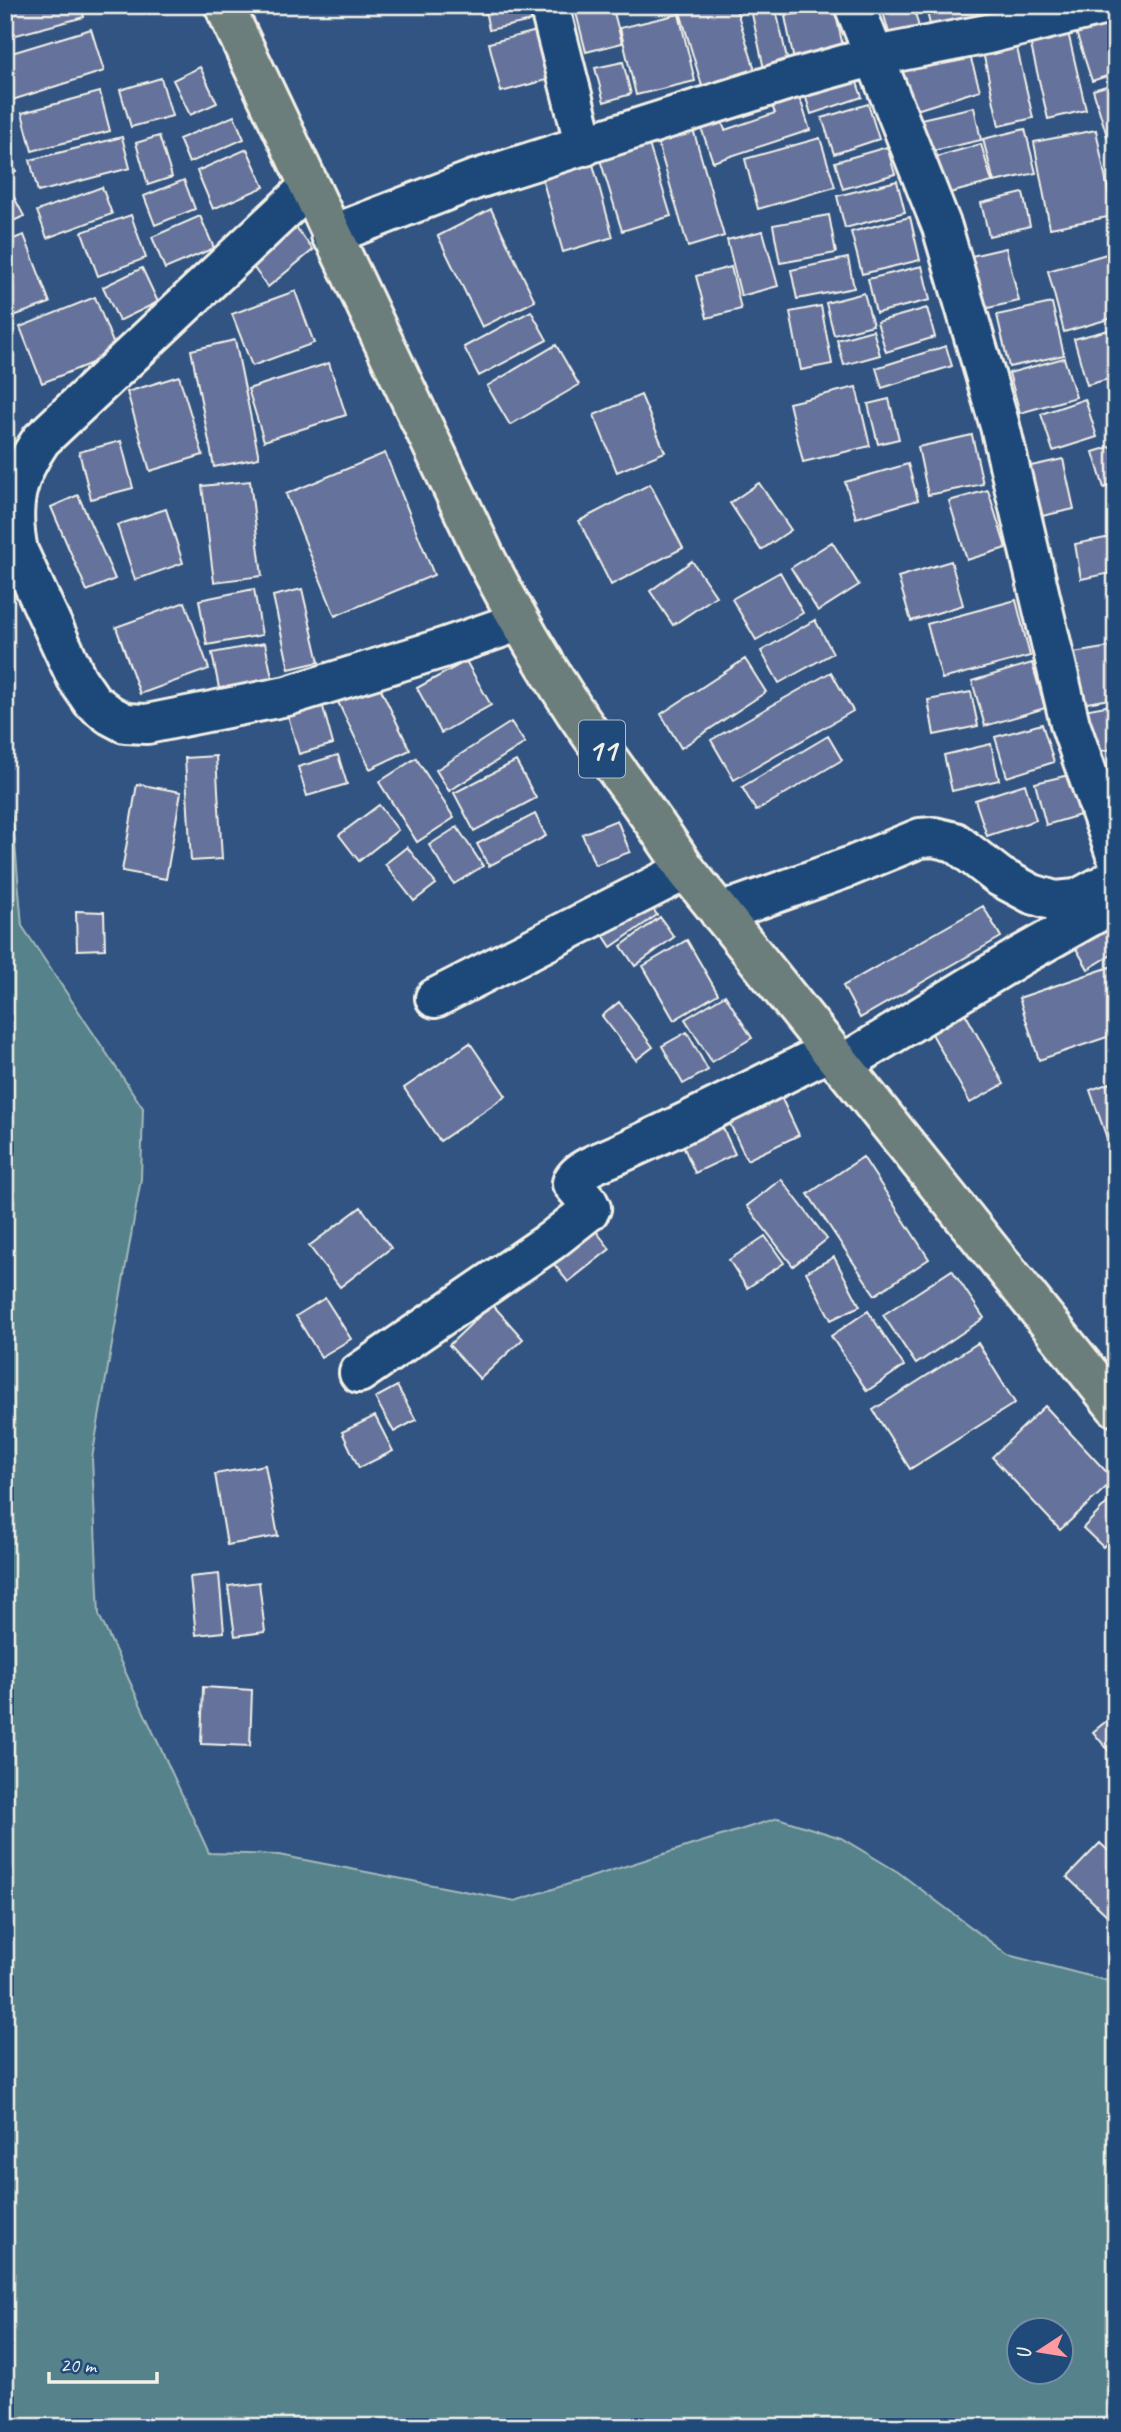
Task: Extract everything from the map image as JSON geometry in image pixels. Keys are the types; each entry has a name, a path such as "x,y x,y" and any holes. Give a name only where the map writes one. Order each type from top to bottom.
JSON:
{"highway":[{"name":"11","path":"224,5 487,561 519,622 577,714 658,826 686,870 1116,1407"}],"street":[{"path":"550,5 585,146"},
{"path":"854,5 942,227 1000,426 1070,724 1116,855"},
{"path":"331,235 474,180 789,80 875,56 988,34 1106,5"},
{"path":"309,187 41,440 28,458 13,504 18,551 77,678 92,701 110,715 125,723 146,724 287,696 519,622"},
{"path":"720,913 849,867 920,838 934,836 955,842 1000,877 1032,894 1055,901 1077,899 1116,878"},
{"path":"435,998 686,870"},
{"path":"359,1373 551,1241 589,1211 591,1209 588,1202 572,1183 574,1178 592,1166 835,1058 1116,902"}],"green space":[{"path":"5,790 13,820 22,926 143,1108 141,1179 92,1458 99,1615 209,1853 279,1855 515,1901 778,1818 841,1838 898,1872 1008,1955 1116,1983 1116,2427 5,2427"}],"building":[{"path":"81,5 84,17 5,38 5,7"},
{"path":"484,5 532,5 536,20 489,30"},
{"path":"574,5 612,5 622,43 586,52"},
{"path":"678,5 735,5 755,70 702,86"},
{"path":"750,5 775,5 788,63 764,69"},
{"path":"780,5 818,5 782,14"},
{"path":"913,5 921,35 892,43 883,12"},
{"path":"925,5 977,5 979,17 931,28"},
{"path":"834,6 846,60 796,71 785,16"},
{"path":"1104,9 1116,44 1116,73 1092,81 1072,20"},
{"path":"679,14 695,81 636,95 620,28"},
{"path":"1067,28 1086,110 1048,119 1029,37"},
{"path":"91,29 104,71 9,101 5,90 5,55"},
{"path":"537,31 550,79 501,92 489,43"},
{"path":"1014,35 1033,118 999,126 981,43"},
{"path":"968,49 980,90 910,112 897,73"},
{"path":"623,62 631,94 604,102 595,68"},
{"path":"200,67 217,103 190,115 173,80"},
{"path":"852,68 862,97 811,114 802,85"},
{"path":"161,78 172,116 131,127 120,90"},
{"path":"1116,83 1116,133 1107,136 1093,90"},
{"path":"793,87 810,130 713,162 697,116 717,110 725,130 775,113 768,97"},
{"path":"100,92 110,131 32,151 22,113"},
{"path":"868,104 879,139 834,154 822,118"},
{"path":"974,107 981,140 919,154 912,121"},
{"path":"234,116 244,139 189,163 179,139"},
{"path":"693,129 724,236 688,247 657,140"},
{"path":"1025,129 1036,173 994,182 983,139"},
{"path":"1096,130 1113,216 1050,228 1034,142"},
{"path":"159,136 172,177 148,185 136,143"},
{"path":"122,137 130,168 38,192 30,160"},
{"path":"647,138 671,216 622,231 598,153"},
{"path":"820,138 835,187 758,209 745,159"},
{"path":"981,144 992,182 942,195 932,158"},
{"path":"5,147 16,171 5,176"},
{"path":"887,147 895,174 843,189 835,162"},
{"path":"247,149 264,187 213,209 197,171"},
{"path":"591,157 613,237 563,252 540,171"},
{"path":"184,180 195,209 155,225 144,196"},
{"path":"897,181 905,212 845,228 837,196"},
{"path":"8,186 24,216 5,225 5,187"},
{"path":"102,187 112,214 47,238 37,211"},
{"path":"1023,193 1030,226 989,236 981,203"},
{"path":"491,209 535,301 482,327 438,236"},
{"path":"131,215 146,258 98,276 82,232"},
{"path":"829,215 836,253 780,263 773,225"},
{"path":"200,216 214,248 165,269 152,237"},
{"path":"910,217 920,260 862,274 851,232"},
{"path":"296,227 313,250 268,287 251,264"},
{"path":"763,231 778,286 741,296 727,240"},
{"path":"24,235 50,303 5,319 5,242"},
{"path":"1006,248 1019,301 979,310 967,257"},
{"path":"1110,253 1116,274 1116,317 1064,332 1048,271"},
{"path":"848,258 854,288 797,299 791,270"},
{"path":"922,266 930,300 876,313 868,279"},
{"path":"731,267 741,309 707,318 696,276"},
{"path":"142,268 158,302 119,321 103,287"},
{"path":"295,291 314,343 252,366 232,314"},
{"path":"864,293 873,325 834,335 826,303"},
{"path":"95,297 117,353 42,383 20,327"},
{"path":"1052,303 1064,355 1009,367 997,315"},
{"path":"821,306 832,364 801,370 790,312"},
{"path":"927,308 935,337 886,352 877,322"},
{"path":"531,311 547,340 479,376 464,347"},
{"path":"1116,328 1116,377 1087,385 1074,339"},
{"path":"873,330 880,355 844,365 837,340"},
{"path":"235,340 259,458 214,467 191,350"},
{"path":"556,345 579,385 510,425 487,386"},
{"path":"946,346 952,366 882,388 876,368"},
{"path":"1064,358 1076,397 1020,413 1009,373"},
{"path":"329,363 346,415 264,441 248,389"},
{"path":"179,376 203,455 150,471 127,392"},
{"path":"856,387 870,446 803,462 789,403"},
{"path":"641,395 665,452 617,472 594,415"},
{"path":"889,399 899,439 878,444 868,404"},
{"path":"1085,399 1097,437 1053,451 1041,414"},
{"path":"972,435 983,484 928,495 918,447"},
{"path":"121,441 133,488 91,499 79,452"},
{"path":"1116,445 1116,484 1104,488 1093,452"},
{"path":"385,453 434,575 335,616 286,494"},
{"path":"1063,459 1074,509 1033,518 1022,468"},
{"path":"908,464 918,500 856,518 845,482"},
{"path":"250,481 262,576 214,582 202,486"},
{"path":"759,483 791,530 761,550 730,503"},
{"path":"650,484 683,548 611,585 579,521"},
{"path":"988,490 1006,548 967,560 949,501"},
{"path":"78,495 115,579 87,591 51,507"},
{"path":"166,509 183,563 135,580 117,525"},
{"path":"1116,536 1116,572 1081,579 1075,544"},
{"path":"832,542 859,585 818,611 791,568"},
{"path":"692,561 716,596 673,625 650,591"},
{"path":"951,561 963,605 911,621 898,577"},
{"path":"780,572 803,613 756,640 732,599"},
{"path":"254,589 262,635 207,645 199,600"},
{"path":"302,589 319,662 289,669 273,596"},
{"path":"1016,600 1030,656 942,679 927,624"},
{"path":"185,602 209,669 140,694 116,627"},
{"path":"815,620 833,653 779,683 761,651"},
{"path":"265,643 273,683 220,693 212,653"},
{"path":"1116,646 1116,698 1075,705 1067,654"},
{"path":"745,659 766,692 681,748 661,714"},
{"path":"466,661 491,705 441,733 417,688"},
{"path":"1032,663 1045,708 985,726 972,681"},
{"path":"831,672 853,711 734,780 711,740"},
{"path":"377,681 410,750 370,769 337,700"},
{"path":"971,692 978,726 934,735 928,700"},
{"path":"320,696 333,744 299,754 285,705"},
{"path":"1116,704 1116,748 1093,753 1084,710"},
{"path":"511,722 525,743 449,791 436,770"},
{"path":"1042,724 1054,762 1007,777 995,737"},
{"path":"828,736 842,760 756,811 742,787"},
{"path":"991,744 999,780 952,791 944,755"},
{"path":"338,755 347,784 307,796 298,767"},
{"path":"216,756 222,859 191,861 185,758"},
{"path":"416,758 454,818 417,842 379,782"},
{"path":"516,761 536,798 474,831 454,793"},
{"path":"1069,775 1080,815 1046,825 1035,783"},
{"path":"137,784 181,792 166,879 122,871"},
{"path":"1025,784 1036,820 987,836 975,800"},
{"path":"379,805 398,830 359,861 339,835"},
{"path":"535,814 546,836 489,866 477,844"},
{"path":"617,820 630,852 595,865 582,834"},
{"path":"457,827 483,866 454,884 429,845"},
{"path":"407,847 436,884 414,901 385,864"},
{"path":"645,896 657,915 611,947 598,927"},
{"path":"983,906 1001,937 860,1018 843,986"},
{"path":"76,911 104,912 105,949 77,950"},
{"path":"660,917 674,937 635,966 621,946"},
{"path":"1116,924 1116,952 1088,969 1071,940"},
{"path":"687,940 718,994 674,1020 643,966"},
{"path":"1116,965 1116,1034 1039,1060 1019,998"},
{"path":"725,995 752,1038 712,1062 685,1019"},
{"path":"619,1002 653,1047 636,1060 602,1016"},
{"path":"965,1013 1004,1084 970,1103 931,1032"},
{"path":"687,1032 708,1070 683,1084 662,1046"},
{"path":"470,1043 506,1096 440,1141 404,1088"},
{"path":"1116,1081 1116,1164 1090,1090"},
{"path":"781,1097 799,1135 747,1160 729,1122"},
{"path":"720,1122 735,1154 695,1173 681,1141"},
{"path":"863,1157 929,1259 875,1295 808,1194"},
{"path":"781,1179 827,1239 793,1266 747,1206"},
{"path":"361,1207 391,1248 340,1287 309,1246"},
{"path":"589,1222 610,1249 568,1282 547,1255"},
{"path":"765,1236 784,1263 747,1288 729,1260"},
{"path":"834,1257 860,1306 831,1320 806,1272"},
{"path":"952,1270 984,1318 916,1364 883,1315"},
{"path":"325,1298 351,1339 321,1357 296,1316"},
{"path":"492,1304 523,1339 480,1379 449,1345"},
{"path":"868,1311 904,1366 867,1391 831,1336"},
{"path":"978,1343 1015,1403 910,1469 873,1410"},
{"path":"397,1386 416,1420 394,1432 375,1398"},
{"path":"1045,1406 1114,1480 1060,1530 992,1457"},
{"path":"375,1416 393,1451 359,1468 342,1432"},
{"path":"265,1465 278,1536 227,1545 215,1474"},
{"path":"1111,1499 1116,1503 1116,1533 1103,1547 1083,1528"},
{"path":"219,1574 224,1632 196,1635 190,1577"},
{"path":"259,1582 265,1632 235,1636 228,1586"},
{"path":"203,1687 252,1690 250,1746 201,1744"},
{"path":"1116,1713 1116,1760 1093,1732"},
{"path":"1100,1843 1116,1858 1116,1918 1113,1921 1067,1877"}]}
